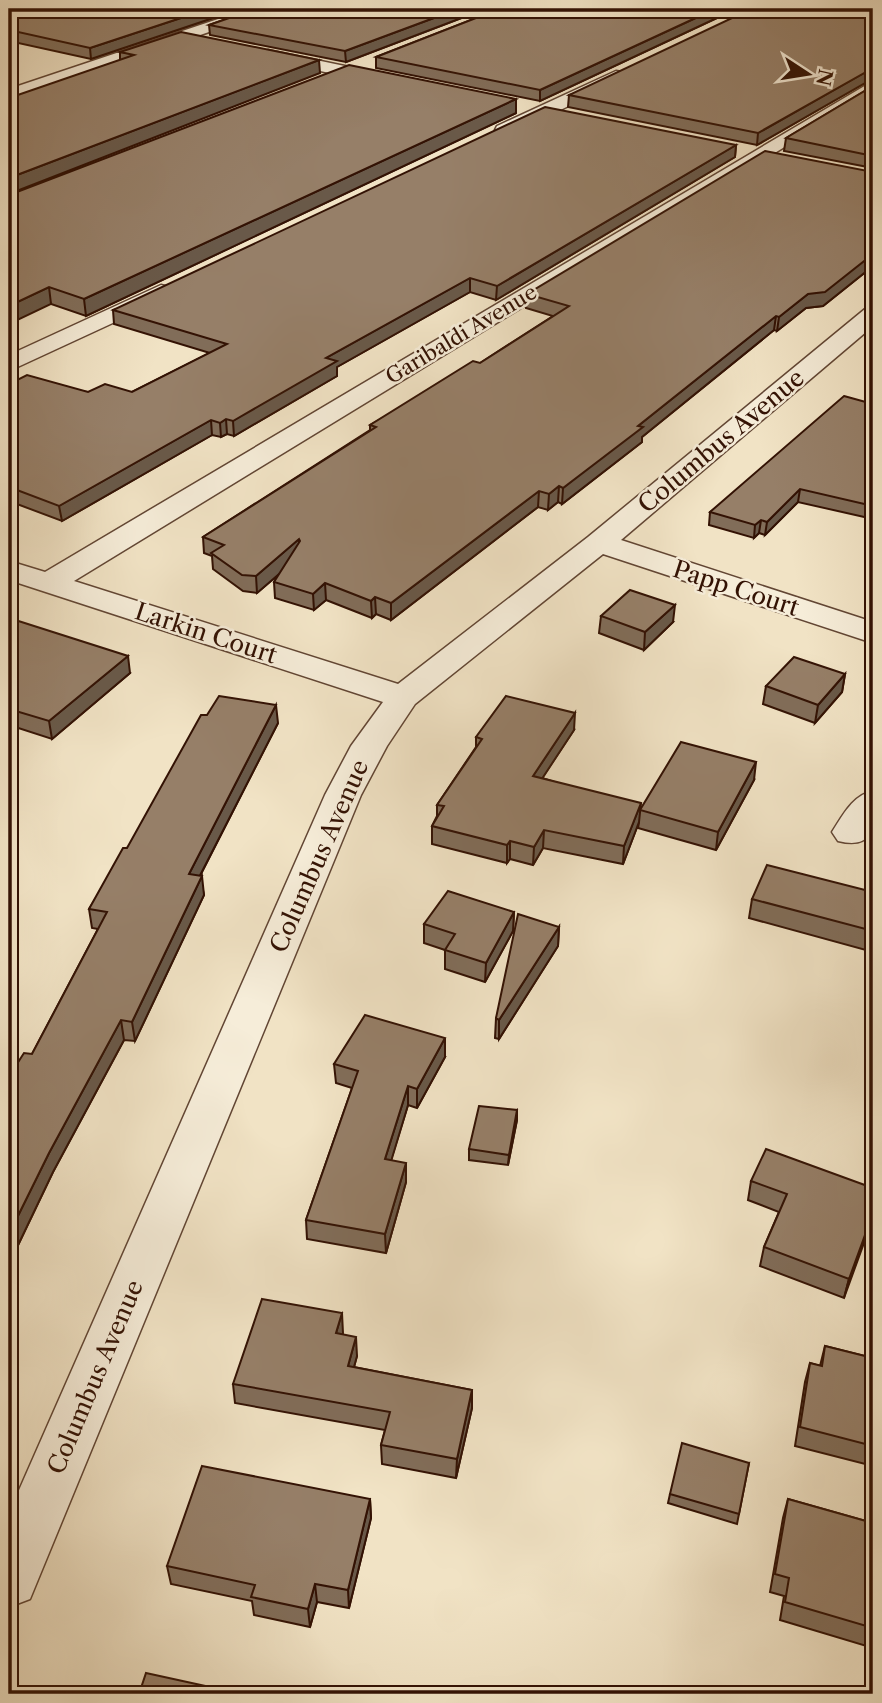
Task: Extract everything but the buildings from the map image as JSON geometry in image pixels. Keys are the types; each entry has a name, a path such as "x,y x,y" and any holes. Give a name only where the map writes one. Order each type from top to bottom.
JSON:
{"street":[{"path":"9,94 263,9"},
{"path":"181,37 219,45"},
{"path":"244,50 412,84"},
{"path":"320,82 383,57"},
{"path":"483,140 631,68"},
{"name":"Garibaldi Avenue","path":"50,582 873,86"},
{"path":"519,105 572,116"},
{"path":"733,148 785,159"},
{"path":"9,364 184,282"},
{"name":"Columbus Avenue","path":"9,1579 343,795 369,746 404,697 599,543 873,314"},
{"name":"Papp Court","path":"599,543 873,633"},
{"name":"Larkin Court","path":"9,570 404,697"},
{"path":"851,832 873,802"}]}
